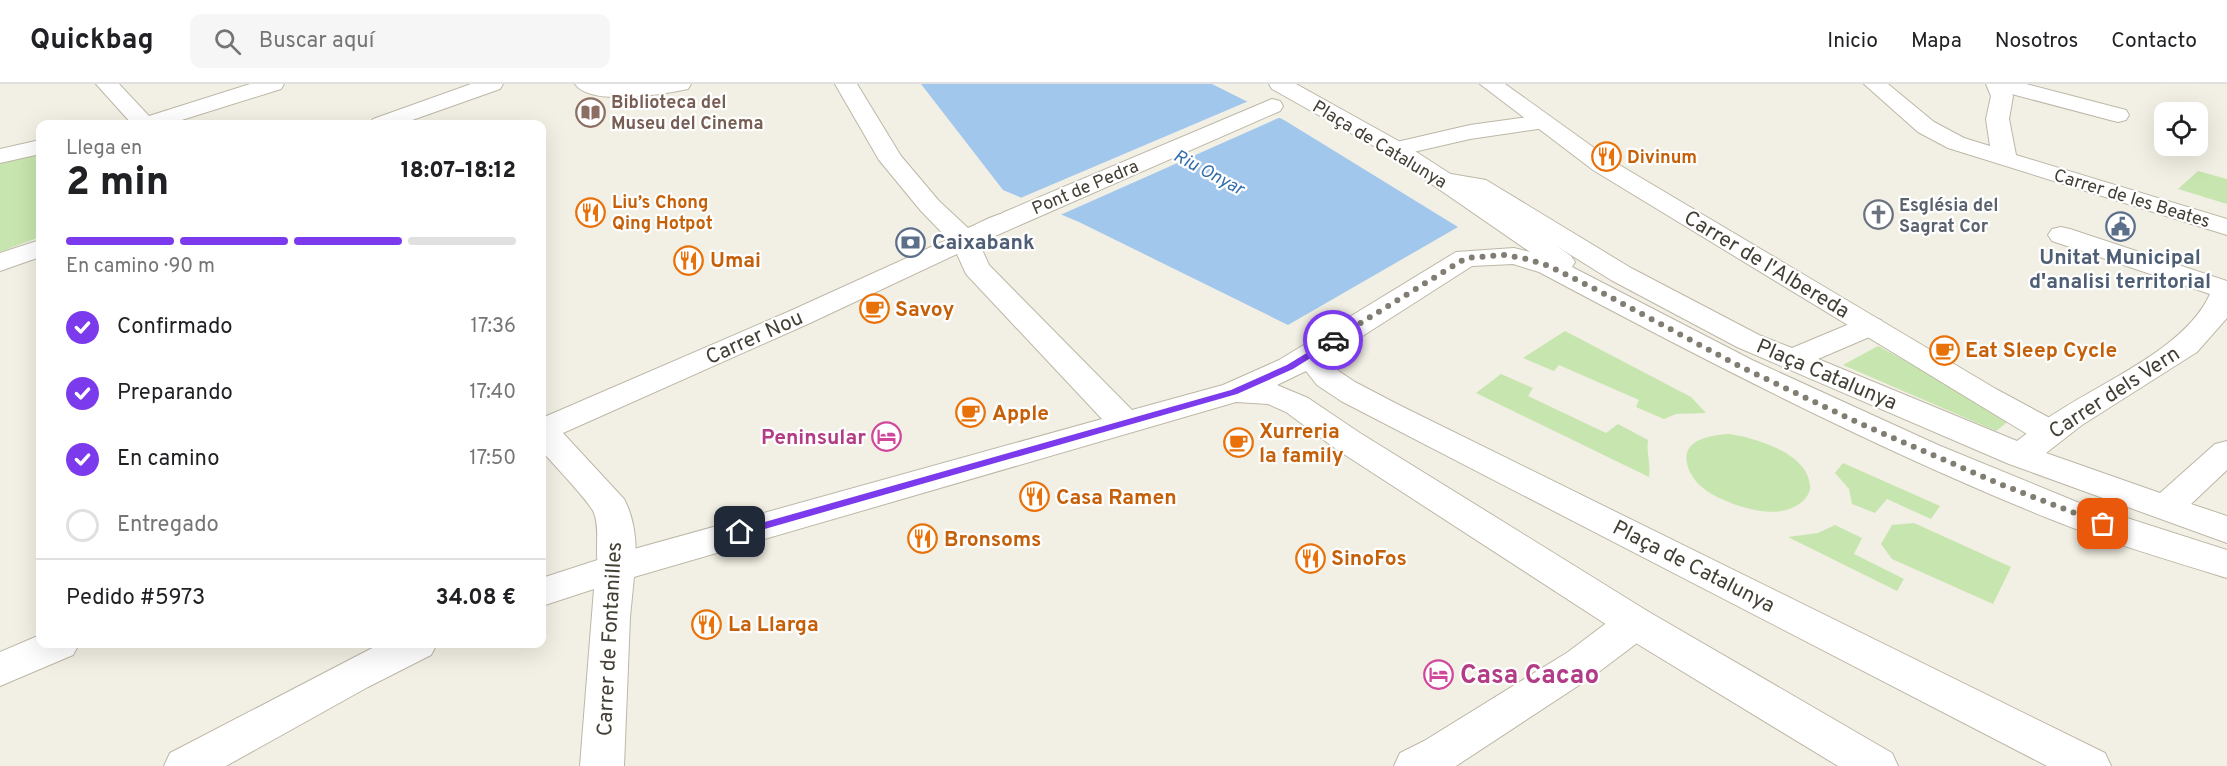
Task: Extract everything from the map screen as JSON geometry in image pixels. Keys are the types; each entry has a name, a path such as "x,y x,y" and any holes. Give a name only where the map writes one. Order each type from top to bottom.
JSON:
{"street":[{"path":"107,84 141,120"},
{"path":"158,120 273,84"},
{"path":"392,120 492,84"},
{"path":"586,84 596,88 645,91 680,84"},
{"path":"846,84 891,160 930,206 964,240 976,268 1124,422"},
{"name":"Pont de Pedra","path":"964,240 1283,95 1328,84"},
{"name":"Carrer de l'Albereda","path":"1491,84 1602,165 1984,396 2049,432"},
{"name":"Carrer de les Beates","path":"1875,84 1926,127 1956,143 2227,227"},
{"path":"2005,159 1998,131 1998,106 2007,86 2118,115"},
{"path":"428,88 450,100"},
{"name":"Plaça de Catalunya","path":"1283,95 1396,149 1456,189 1477,221 1472,247 1466,258"},
{"path":"1396,149 1470,132 1544,122"},
{"path":"0,156 36,148"},
{"name":"Plaça Catalunya","path":"1456,189 1477,185 1621,274 1748,340 2021,456 2165,509 2226,556"},
{"path":"1456,189 1541,247 1599,291"},
{"name":"Carrer dels Vern","path":"2021,456 2031,445 2049,432 2186,346 2217,311 2226,290 2061,236"},
{"name":"Carrer Nou","path":"546,428 800,316 964,240"},
{"path":"0,263 36,250"},
{"path":"546,591 616,568 1234,392 1290,367 1321,350 1466,258 1504,255 1549,266 1741,367 1926,453 2064,511 2141,538 2226,556"},
{"path":"1803,354 1870,326"},
{"name":"Plaça de Catalunya","path":"1321,350 1321,365 1324,374 1338,385 1387,412 2089,766"},
{"path":"1234,392 1274,394 1387,412"},
{"path":"1274,394 1297,405 1348,441 1635,623 1876,766"},
{"name":"Carrer de Fontanilles","path":"546,435 611,508 615,531 616,568 610,617 602,766"},
{"path":"2165,509 2187,486 2227,452"},
{"path":"1416,766 1439,754 1582,663 1635,623"},
{"path":"0,670 50,648"},
{"path":"186,766 353,675 409,648"}],"green space":[{"path":"36,152 36,238 0,252 0,160"},
{"path":"2198,171 2227,179 2227,204 2178,189"},
{"path":"1565,331 1691,397 1706,413 1676,414 1664,419 1636,407 1639,400 1559,365 1554,371 1523,358"},
{"path":"1878,346 2011,419 1996,431 1843,365"},
{"path":"1501,374 1533,388 1528,396 1606,433 1618,424 1648,440 1649,477 1476,393"},
{"path":"1729,434 1766,443 1800,464 1807,474 1810,485 1809,492 1804,499 1795,507 1785,510 1775,512 1754,510 1733,504 1702,487 1690,473 1686,458 1688,451 1692,445 1705,438"},
{"path":"1843,463 1940,506 1931,519 1887,499 1875,513 1852,504 1849,489 1835,473"},
{"path":"1914,523 2011,567 1993,604 1892,559 1881,544 1892,525"},
{"path":"1835,525 1862,538 1854,554 1904,579 1897,591 1788,537 1818,533"}],"water":[{"name":"Riu Onyar","path":"921,84 1212,84 1284,120 1458,227 1288,325 1079,222 1003,190"}],"pier":[{"path":"1251,100 1283,116 1058,216 1018,199"}],"way so far":[{"path":"1333,340 1466,258 1504,255 1527,259 1549,266 1741,367 1861,424 2064,511 2103,524"}],"place":[{"name":"Biblioteca del Museu del Cinema","path":"590,112"},
{"name":"Divinum","path":"1606,157"},
{"name":"Liu’s Chong Qing Hotpot","path":"591,212"},
{"name":"Església del Sagrat Cor","path":"1878,215"},
{"name":"Unitat Municipal d'analisi territorial","path":"2120,226"},
{"name":"Caixabank","path":"911,242"},
{"name":"Umai","path":"689,260"},
{"name":"Savoy","path":"874,309"},
{"name":"Eat Sleep Cycle","path":"1944,350"},
{"name":"Apple","path":"971,413"},
{"name":"Peninsular","path":"887,437"},
{"name":"Xurreria la family","path":"1238,443"},
{"name":"Casa Ramen","path":"1035,497"},
{"name":"Bronsoms","path":"923,539"},
{"name":"SinoFos","path":"1310,558"},
{"name":"La Llarga","path":"707,624"},
{"name":"Casa Cacao","path":"1439,674"}],"route":[{"path":"740,532 1234,392 1290,367 1321,350 1333,340"}]}
